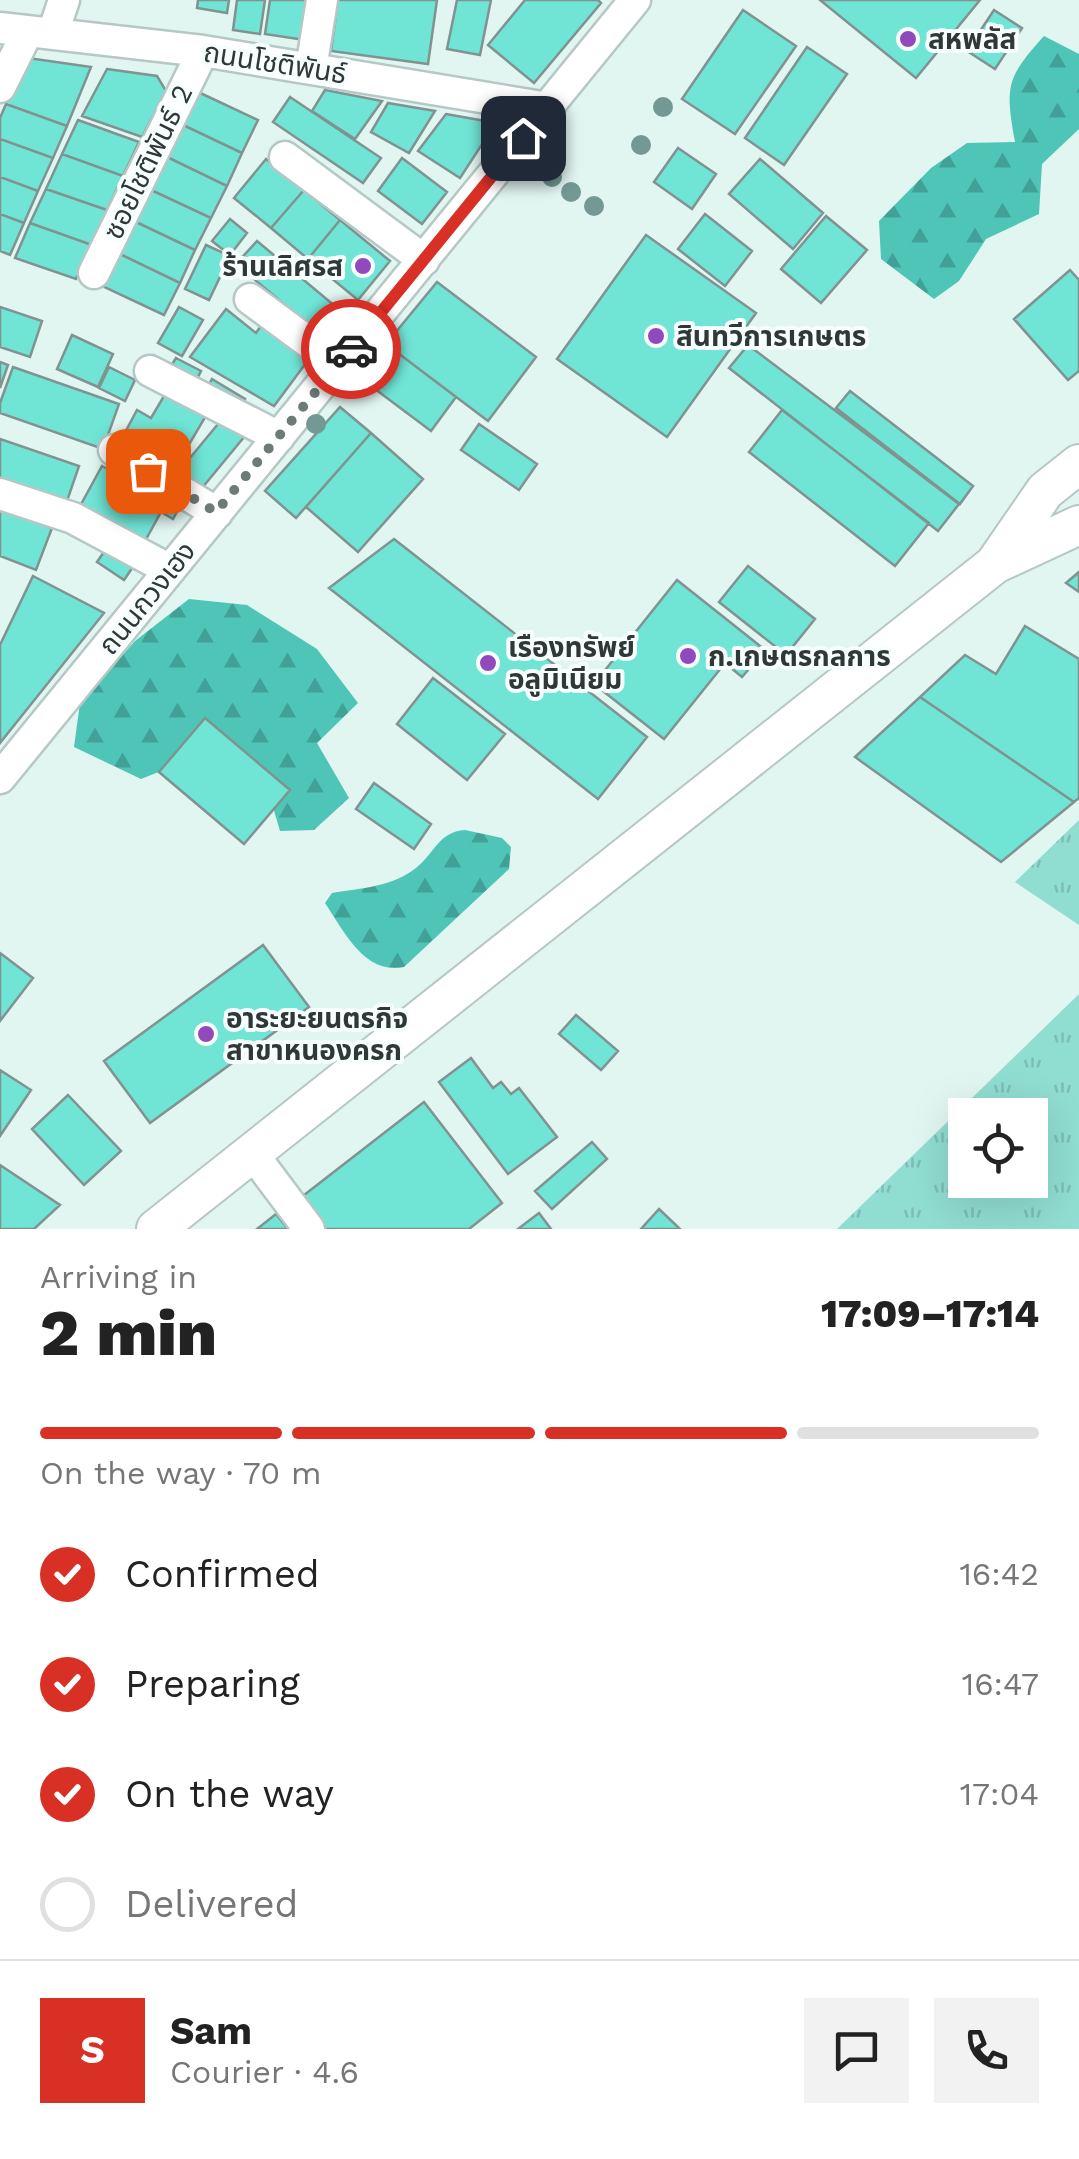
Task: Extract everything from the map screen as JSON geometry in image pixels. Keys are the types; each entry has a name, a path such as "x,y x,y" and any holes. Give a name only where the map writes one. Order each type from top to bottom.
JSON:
{"main road":[{"path":"994,564 1045,491 1079,464"},
{"path":"156,1229 994,564 1079,525"}],"street":[{"path":"0,87 27,31 64,0"},
{"path":"311,68 322,0"},
{"name":"ถนนกวงเฮง","path":"0,778 635,0"},
{"name":"ถนนโชติพันธ์","path":"27,31 203,51 548,108"},
{"name":"ซอยโชติพันธ์ 2","path":"94,273 203,51"},
{"path":"285,157 424,260"},
{"path":"250,300 338,364"},
{"path":"150,371 278,436"},
{"path":"114,450 216,512"},
{"path":"0,494 73,518 170,570"},
{"path":"252,1154 310,1229"}],"green space":[{"path":"1044,36 1079,54 1079,129 1042,164 1039,214 986,239 959,281 934,299 881,259 879,221 931,168 967,143 1015,142 1011,84"},
{"path":"189,599 247,605 317,649 358,703 317,743 349,798 314,830 280,831 265,780 186,761 141,779 74,747 80,703 135,641"},
{"path":"1079,820 1079,925 1015,882"},
{"path":"465,830 502,838 511,847 509,869 404,967 390,968 366,958 325,903 332,893 397,879 416,868 443,839"},
{"path":"1079,994 1079,1229 837,1229 948,1121 948,1198 1048,1198 1048,1098 972,1098"}],"building":[{"path":"198,0 229,0 227,13 197,8"},
{"path":"237,0 265,0 260,34 233,30"},
{"path":"270,0 311,0 305,40 265,34"},
{"path":"338,0 437,0 428,64 331,51"},
{"path":"457,0 491,0 480,55 447,49"},
{"path":"525,0 601,3 534,83 488,45"},
{"name":"สหพลัส","path":"820,0 980,0 916,78"},
{"path":"743,10 796,46 735,134 682,99"},
{"path":"994,10 1022,28 995,69 967,51"},
{"path":"807,47 847,74 784,165 745,138"},
{"path":"28,58 91,67 67,126 6,104"},
{"path":"107,69 157,76 166,91 142,137 82,116"},
{"path":"325,90 382,101 355,139 312,111"},
{"path":"196,91 258,120 242,153 181,124"},
{"path":"290,97 381,158 363,183 273,122"},
{"path":"388,103 435,111 409,153 371,132"},
{"path":"6,104 67,126 53,158 0,139 0,118"},
{"path":"446,114 496,123 460,178 418,151"},
{"path":"78,120 139,142 123,176 62,154"},
{"path":"181,124 242,153 227,186 165,156"},
{"path":"0,139 53,158 38,191 0,177"},
{"path":"678,148 716,174 692,209 654,182"},
{"path":"62,154 123,176 107,210 46,189"},
{"path":"165,156 227,186 211,218 149,189"},
{"path":"402,158 447,192 422,224 378,191"},
{"path":"266,159 304,190 271,228 234,198"},
{"path":"760,159 823,213 793,249 729,194"},
{"path":"0,177 38,191 24,223 0,214"},
{"path":"46,189 107,210 92,245 30,223"},
{"path":"149,189 211,218 195,250 134,221"},
{"path":"304,190 340,220 308,259 271,228"},
{"path":"0,214 24,223 10,255 0,251"},
{"path":"705,214 752,251 725,286 678,249"},
{"path":"826,216 867,250 821,303 781,269"},
{"path":"230,219 247,233 230,255 212,241"},
{"path":"340,220 390,261 358,300 308,259"},
{"path":"134,221 195,250 180,283 118,253"},
{"path":"30,223 92,245 76,279 15,258"},
{"name":"สินทวีการเกษตร","path":"646,235 756,313 667,437 557,359"},
{"path":"257,241 342,312 322,336 236,264"},
{"path":"206,245 230,256 209,300 185,289"},
{"path":"118,253 180,283 164,315 102,286"},
{"path":"1070,270 1079,280 1079,371 1068,380 1014,319"},
{"path":"437,282 536,357 488,421 386,344"},
{"path":"0,307 42,321 30,357 0,347"},
{"path":"179,307 203,320 182,356 158,343"},
{"path":"226,309 256,333 265,320 312,355 274,406 190,357"},
{"path":"72,335 113,354 98,387 57,369"},
{"path":"386,344 456,397 431,431 359,377"},
{"path":"748,345 959,504 938,531 729,368"},
{"path":"176,358 201,371 194,385 168,371"},
{"path":"0,362 8,365 0,388"},
{"path":"13,367 119,404 103,449 0,413"},
{"path":"109,367 135,380 125,401 99,388"},
{"path":"212,379 245,399 240,407 207,388"},
{"path":"167,391 207,414 174,470 121,440 137,410 151,418"},
{"path":"850,391 973,486 960,504 836,408"},
{"path":"340,407 371,433 296,518 265,491"},
{"path":"782,410 929,523 895,566 749,452"},
{"path":"223,418 245,436 197,494 175,476"},
{"path":"479,424 537,464 519,490 461,450"},
{"path":"371,433 423,479 358,552 306,507"},
{"path":"0,439 79,466 66,504 0,480"},
{"path":"102,466 179,508 173,519 161,512 144,543 79,508"},
{"path":"0,509 52,528 36,570 0,556"},
{"name":"เรืองทรัพย์ อลูมิเนียม","path":"394,539 647,737 598,799 329,588"},
{"path":"108,546 135,564 124,580 97,562"},
{"path":"748,566 815,619 786,655 719,602"},
{"path":"1079,572 1079,592 1066,583"},
{"path":"33,576 104,613 0,743 0,645"},
{"name":"ก.เกษตรกลการ","path":"677,580 765,650 742,677 725,663 664,739 594,684"},
{"path":"1025,626 1079,659 1079,798 1074,802 920,697 965,655 996,674"},
{"path":"433,678 505,734 467,780 397,724"},
{"path":"920,697 1074,802 1001,862 855,757"},
{"path":"205,718 290,790 244,844 159,772"},
{"path":"374,783 431,824 414,849 356,809"},
{"name":"อาระยะยนตรกิจ สาขาหนองครก","path":"263,945 309,1007 150,1123 104,1061"},
{"path":"0,953 33,978 0,1021"},
{"path":"576,1015 618,1051 601,1070 559,1034"},
{"path":"471,1058 493,1088 501,1082 511,1094 519,1088 557,1137 508,1174 439,1082"},
{"path":"0,1070 31,1090 0,1136"},
{"path":"68,1095 121,1151 84,1185 32,1129"},
{"path":"424,1102 502,1203 469,1229 323,1229 299,1199"},
{"path":"592,1142 607,1159 552,1209 535,1191"},
{"path":"0,1165 60,1205 34,1229 0,1229"},
{"path":"659,1209 680,1229 641,1229"},
{"path":"539,1213 551,1229 518,1229"},
{"path":"276,1214 288,1229 257,1229"}],"way so far":[{"path":"148,471 216,512 351,349"}],"place":[{"name":"สหพลัส","path":"908,39"},
{"name":"ร้านเลิศรส","path":"363,266"},
{"name":"สินทวีการเกษตร","path":"656,336"},
{"name":"ก.เกษตรกลการ","path":"688,656"},
{"name":"เรืองทรัพย์ อลูมิเนียม","path":"488,663"},
{"name":"อาระยะยนตรกิจ สาขาหนองครก","path":"206,1034"}],"route":[{"path":"351,349 523,138"}]}
